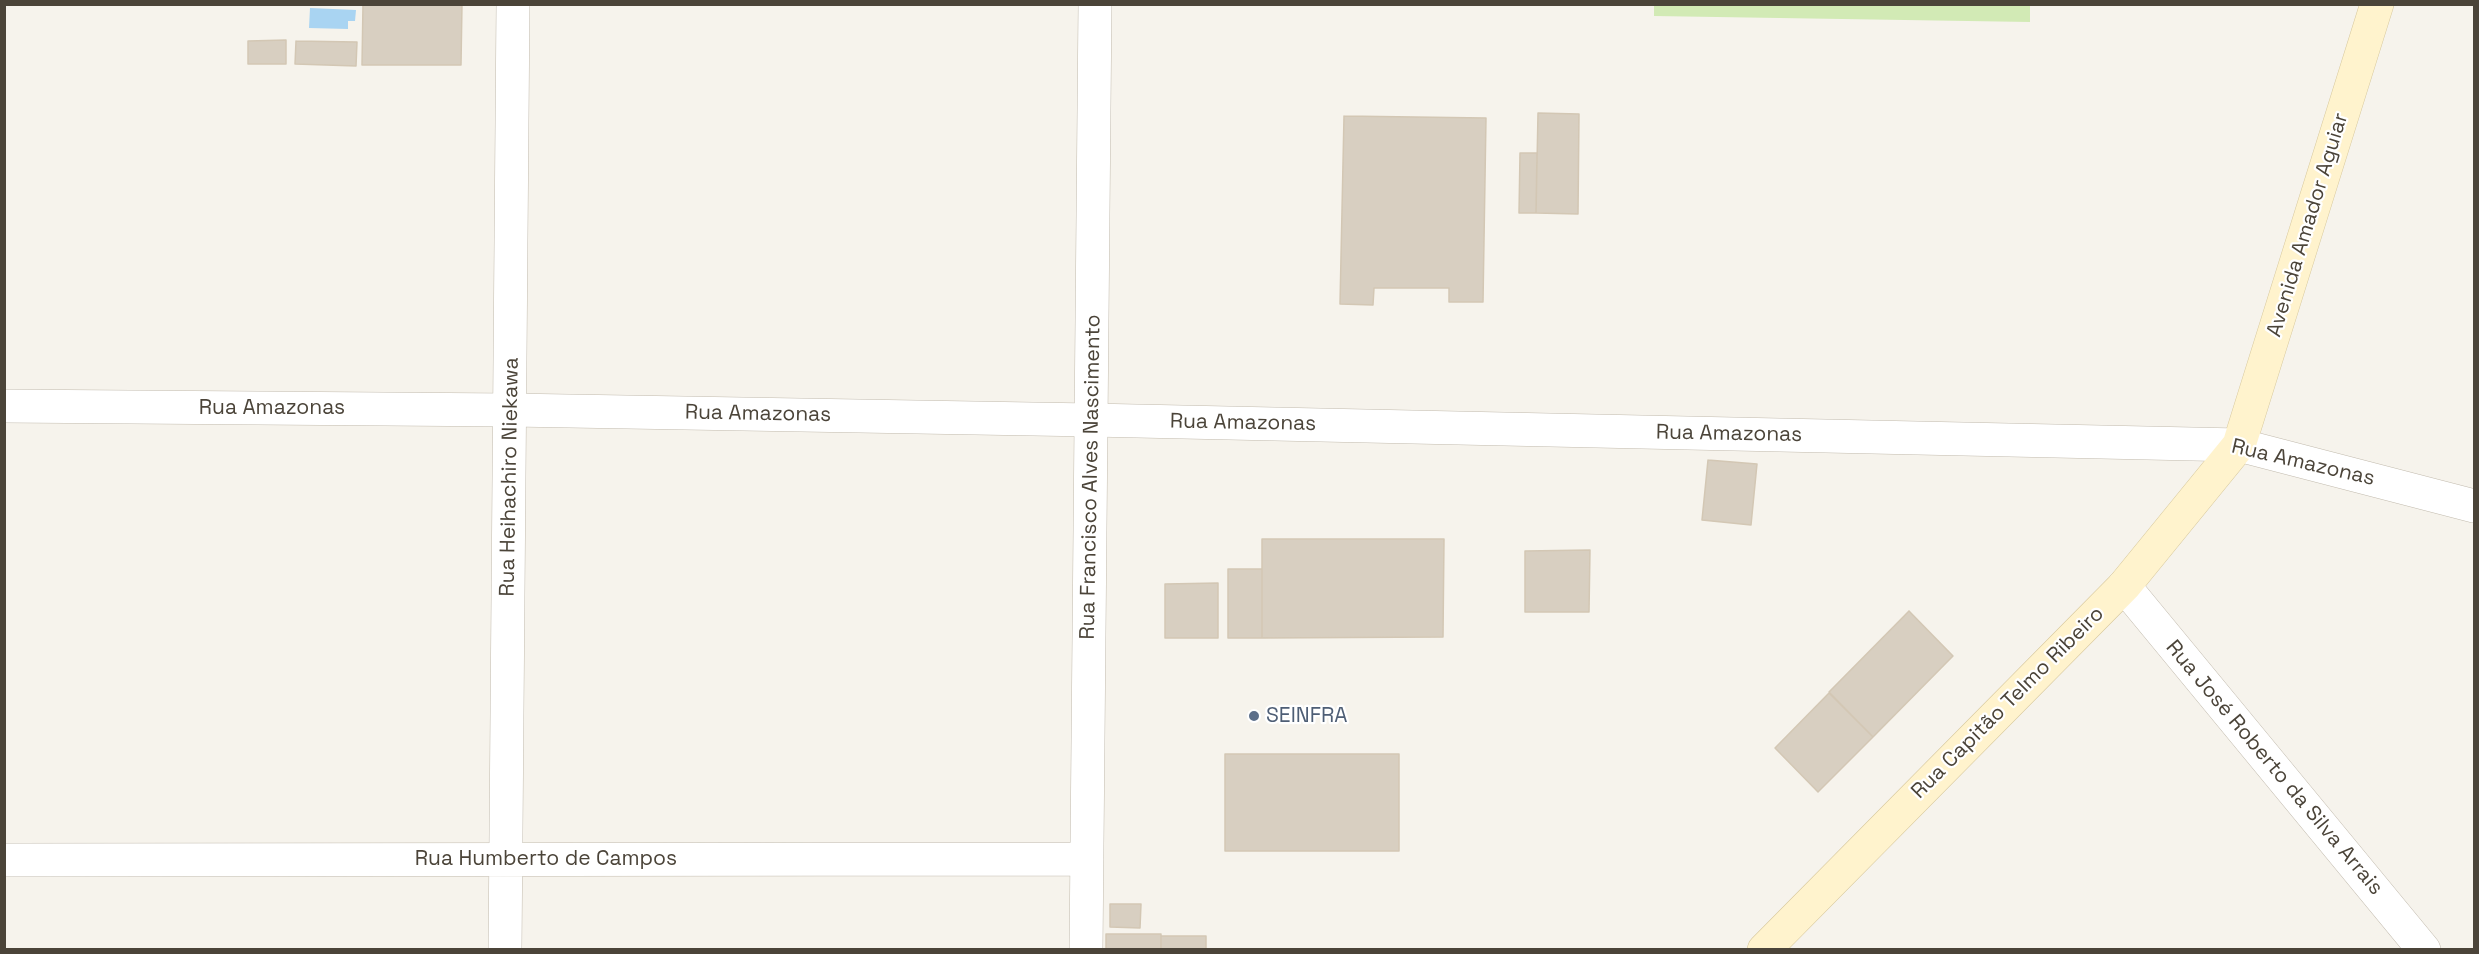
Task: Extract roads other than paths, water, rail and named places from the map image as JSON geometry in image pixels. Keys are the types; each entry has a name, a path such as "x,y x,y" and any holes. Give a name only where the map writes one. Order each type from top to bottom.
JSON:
{"main road":[{"name":"Avenida Amador Aguiar","path":"2239,445 2377,4"},
{"name":"Rua Capitão Telmo Ribeiro","path":"1764,950 2124,586 2239,445"}],"street":[{"name":"Rua Heihachiro Niekawa","path":"506,950 513,4"},
{"name":"Rua Francisco Alves Nascimento","path":"1086,950 1095,4"},
{"name":"Rua Amazonas","path":"4,406 511,410 1091,420 2239,445 2475,506"},
{"name":"Rua José Roberto da Silva Arrais","path":"2124,586 2424,950"},
{"name":"Rua Humberto de Campos","path":"4,860 1087,859"}],"water":[{"path":"310,8 356,10 355,21 348,21 348,29 309,28"}],"place":[{"name":"SEINFRA","path":"1254,716"}]}
